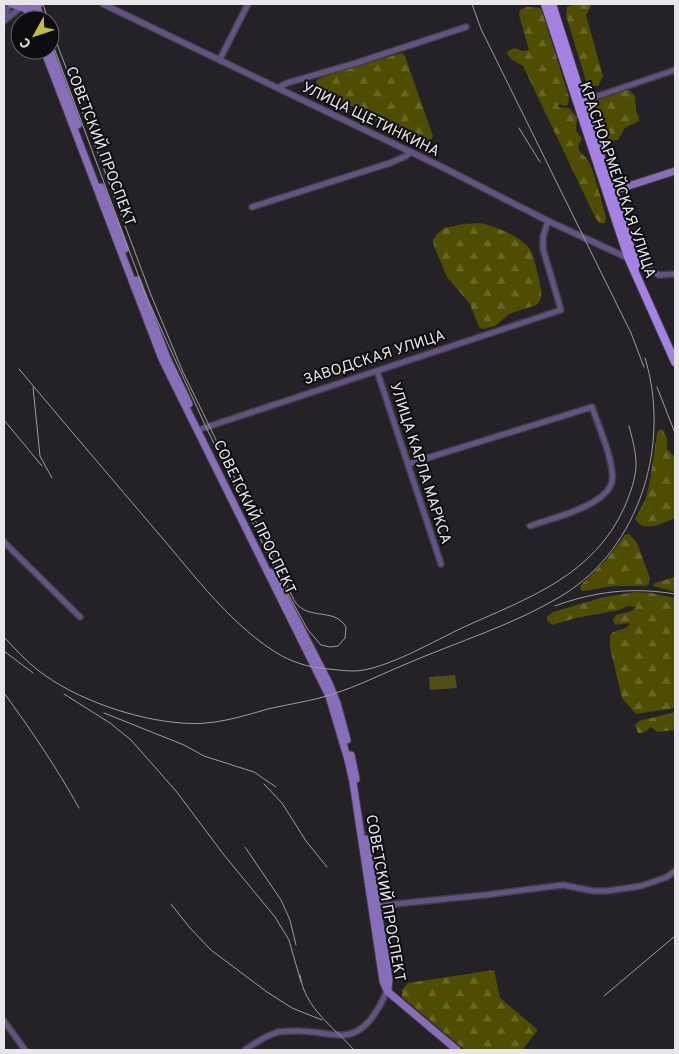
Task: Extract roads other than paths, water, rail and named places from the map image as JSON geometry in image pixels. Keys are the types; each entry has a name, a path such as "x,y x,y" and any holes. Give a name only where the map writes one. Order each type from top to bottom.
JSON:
{"main road":[{"path":"10,4 23,9 38,4"},
{"name":"КРАСНОАРМЕЙСКАЯ УЛИЦА","path":"545,4 635,262 675,350"},
{"name":"КРАСНОАРМЕЙСКАЯ УЛИЦА","path":"552,4 583,101 628,257 675,362"},
{"name":"СОВЕТСКИЙ ПРОСПЕКТ","path":"48,60 154,339 329,696 350,767 374,906 389,979 387,992"},
{"name":"СОВЕТСКИЙ ПРОСПЕКТ","path":"54,60 158,336 199,430"},
{"path":"609,192 675,171"},
{"path":"387,992 457,1050"}],"street":[{"path":"5,20 10,4"},
{"name":"УЛИЦА ЩЕТИНКИНА","path":"103,4 220,59 635,262"},
{"path":"220,59 248,4"},
{"path":"5,20 23,9"},
{"path":"278,88 287,83 466,27"},
{"path":"583,101 675,70"},
{"path":"252,207 390,163 411,152"},
{"name":"ЗАВОДСКАЯ УЛИЦА","path":"199,430 561,310 543,249 543,237 548,221"},
{"path":"635,262 659,275 675,274"},
{"name":"УЛИЦА КАРЛА МАРКСА","path":"377,370 440,564"},
{"path":"408,464 592,407 610,459 612,481 608,490 595,502 530,526"},
{"path":"4,542 80,616"},
{"path":"374,906 485,895 562,884 594,891 615,890 641,886 667,877 675,870"},
{"path":"245,1050 261,1038 280,1032 310,1030 341,1035 355,1032 368,1022 387,992"},
{"path":"4,1021 25,1050"}],"tram line":[{"path":"43,4 45,10"},
{"path":"59,60 146,296 206,427 281,581 308,630 321,645 338,646 345,638 346,627 335,617 307,611 295,602 183,372 151,295 60,52"}],"railway":[{"path":"472,4 481,29 631,333 644,367"},
{"path":"519,128 540,162"},
{"path":"4,637 39,671 70,691 126,713 145,718 193,724 226,720 333,694 506,624 563,595 590,574 612,550 630,521 643,490 651,457 654,424 652,390 645,358"},
{"path":"19,369 200,583 231,616 264,645 282,656 305,665 338,670 355,671 367,669 395,660 512,606 557,582 577,567 596,550 612,530 629,496 636,470 635,449 629,426"},
{"path":"33,387 40,456 52,478"},
{"path":"657,387 675,433"},
{"path":"4,420 42,466"},
{"path":"555,606 585,597 615,592 645,591 675,594"},
{"path":"4,651 33,673"},
{"path":"4,693 62,778 79,808"},
{"path":"64,694 110,723 131,740 176,791 224,855 275,917 289,940 301,982"},
{"path":"104,713 184,745 204,756 254,772 276,787"},
{"path":"264,784 282,803 306,841 327,867"},
{"path":"245,847 281,900 290,920 296,945"},
{"path":"171,904 211,950 267,992 292,1008 322,1020"},
{"path":"604,996 675,936"},
{"path":"300,975 303,987 314,1007 354,1050"}]}
